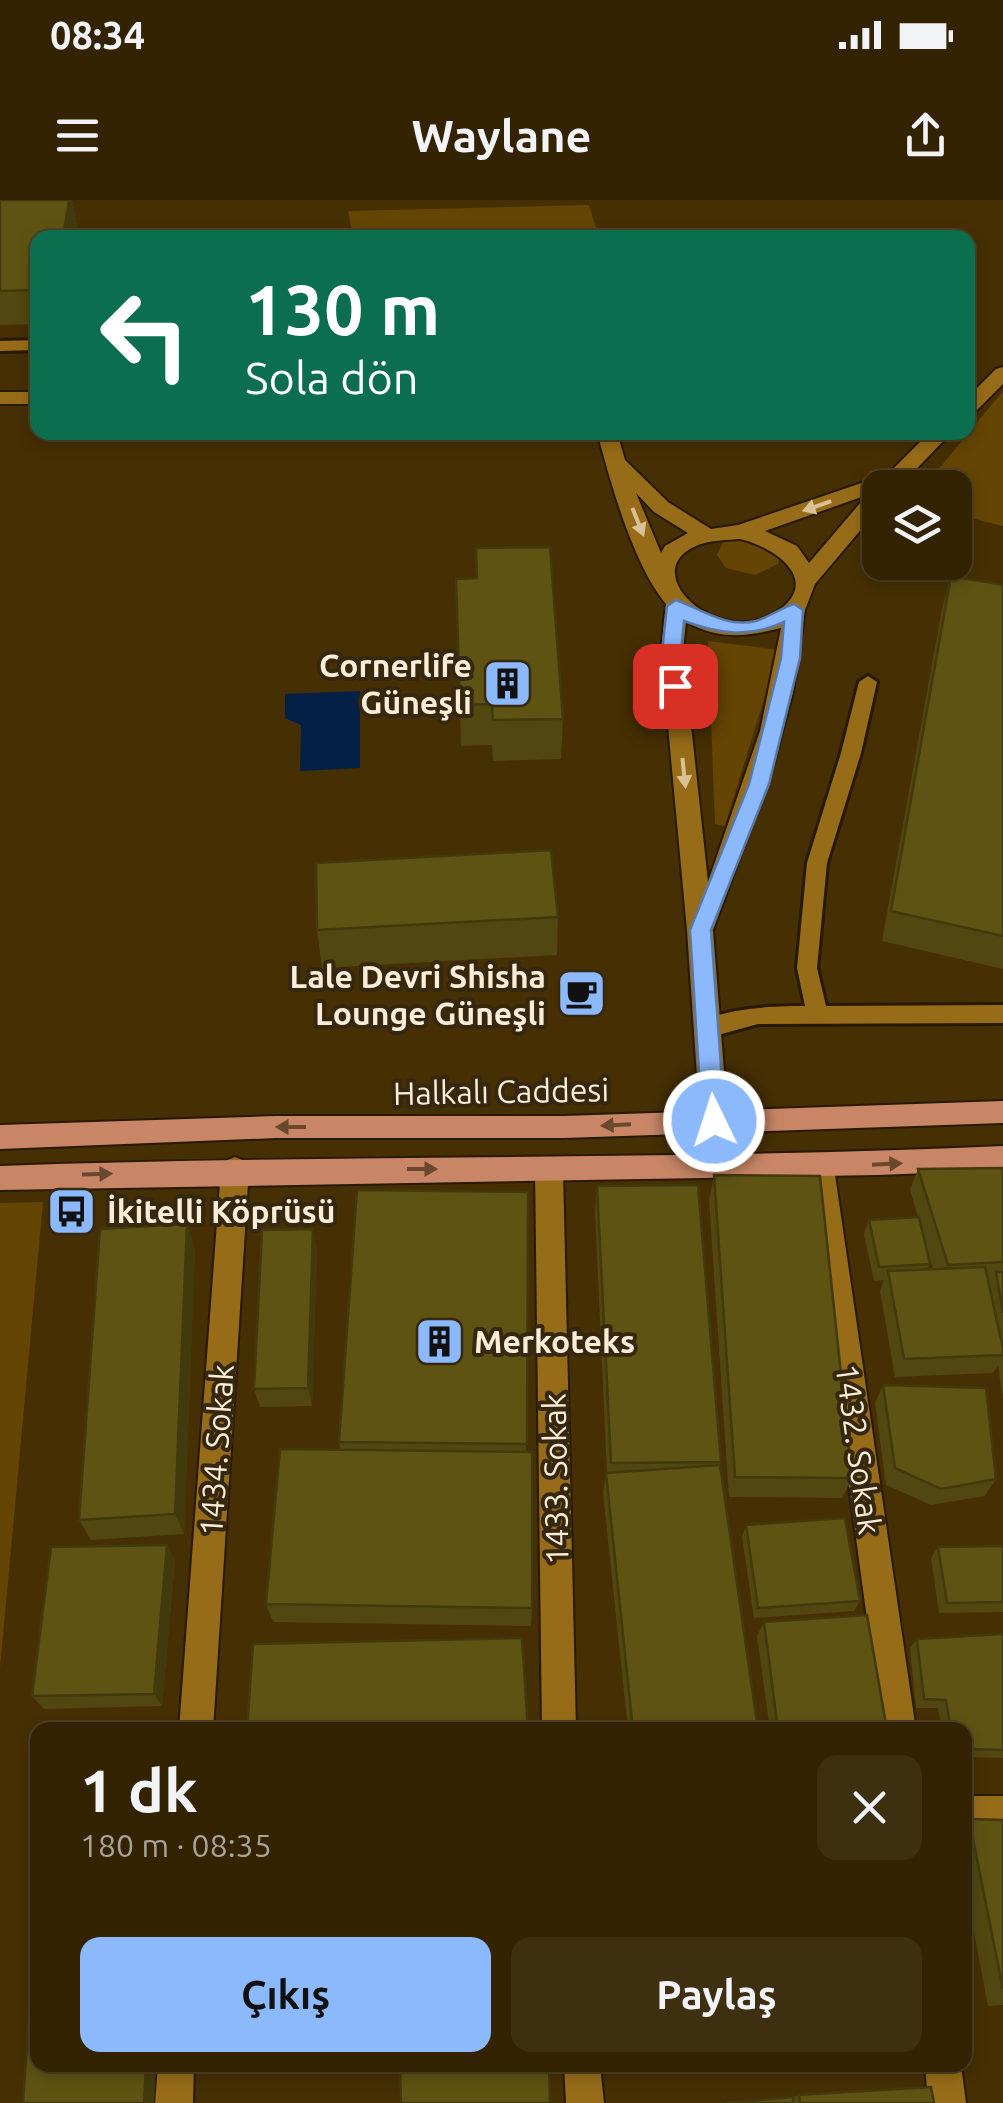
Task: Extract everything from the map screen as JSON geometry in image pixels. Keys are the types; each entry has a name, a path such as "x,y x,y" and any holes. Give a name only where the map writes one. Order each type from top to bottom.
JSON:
{"main road":[{"name":"Halkalı Caddesi","path":"0,1137 276,1127 564,1128 1003,1112"},
{"path":"0,1178 235,1169 820,1168 1003,1158"}],"street":[{"path":"975,402 1000,379"},
{"path":"0,398 30,398"},
{"path":"610,440 620,480 662,582 676,606 693,618 736,628 758,627 794,610 804,596 807,580 862,515"},
{"path":"903,470 934,440"},
{"path":"617,462 661,507 706,534"},
{"path":"662,582 663,567 672,552 706,534 740,532 862,494"},
{"path":"740,532 778,544 802,566 807,580"},
{"path":"676,606 672,652 700,930 714,1121"},
{"path":"700,930 759,784 790,658 794,610"},
{"name":"1432. Sokak","path":"820,1168 897,1722"},
{"name":"1434. Sokak","path":"197,1722 235,1169"},
{"name":"1433. Sokak","path":"549,1169 559,1722"},
{"path":"972,1813 1003,1813"},
{"path":"174,2103 176,2072"},
{"path":"583,2072 585,2103"},
{"path":"943,2072 948,2103"}],"lane":[{"path":"0,346 30,345"},
{"path":"817,1014 807,968 817,863 868,682"},
{"path":"708,1028 758,1015 1003,1014"}],"shaded area":[{"path":"589,205 597,230 352,230 348,211"},
{"path":"1003,391 1003,526 972,518 972,470 938,470 963,440 975,440 975,425"},
{"path":"750,534 780,557 778,564 755,575 726,568 717,555 723,542"},
{"path":"708,641 779,650 725,826 715,824"},
{"path":"43,1202 0,1668 0,1203"}],"water":[{"path":"360,691 360,768 300,771 301,725 285,718 285,694"}],"building":[{"path":"0,200 69,200 64,230 30,230 30,290 0,291"},
{"name":"Cornerlife Güneşli","path":"550,547 563,719 493,720 492,704 460,705 456,579 477,578 476,548"},
{"path":"950,580 1003,585 1003,936 891,911"},
{"path":"551,850 558,917 317,930 316,863"},
{"path":"1003,1168 1003,1262 948,1265 918,1169"},
{"path":"714,1175 820,1176 852,1478 735,1477"},
{"path":"698,1185 721,1462 611,1463 597,1186"},
{"name":"Merkoteks","path":"357,1190 528,1192 527,1444 339,1442"},
{"path":"919,1217 930,1264 879,1267 869,1220"},
{"path":"187,1224 175,1514 79,1520 100,1229"},
{"path":"313,1229 308,1388 254,1389 262,1230"},
{"path":"985,1267 1003,1355 904,1359 888,1271"},
{"path":"996,1272 1003,1272 1003,1313"},
{"path":"883,1385 986,1388 996,1479 941,1489 895,1468"},
{"path":"280,1449 532,1452 532,1608 266,1604"},
{"path":"720,1465 757,1722 632,1722 606,1473"},
{"path":"845,1518 860,1601 758,1608 746,1525"},
{"path":"167,1545 154,1694 32,1696 51,1547"},
{"path":"1003,1546 1003,1602 947,1603 938,1547"},
{"path":"867,1615 886,1722 777,1722 764,1622"},
{"path":"1003,1634 1003,1750 972,1749 972,1722 950,1722 946,1700 924,1699 917,1639"},
{"path":"522,1638 527,1722 248,1722 253,1644"},
{"path":"972,1819 1003,1820 1003,1989 972,1834"},
{"path":"30,2001 30,2072 146,2072 144,2103 23,2103"},
{"path":"400,2072 549,2072 550,2103 401,2103"},
{"path":"931,2087 934,2103 800,2103 799,2095"},
{"path":"793,2097 793,2103 726,2103"}],"place":[{"name":"Cornerlife Güneşli","path":"507,683"},
{"name":"Lale Devri Shisha Lounge Güneşli","path":"581,994"},
{"name":"İkitelli Köprüsü","path":"72,1211"},
{"name":"Merkoteks","path":"439,1341"}],"route":[{"path":"675,686 672,652 676,606 693,618 736,628 758,627 794,610 790,658 759,784 700,930 714,1121"}]}
